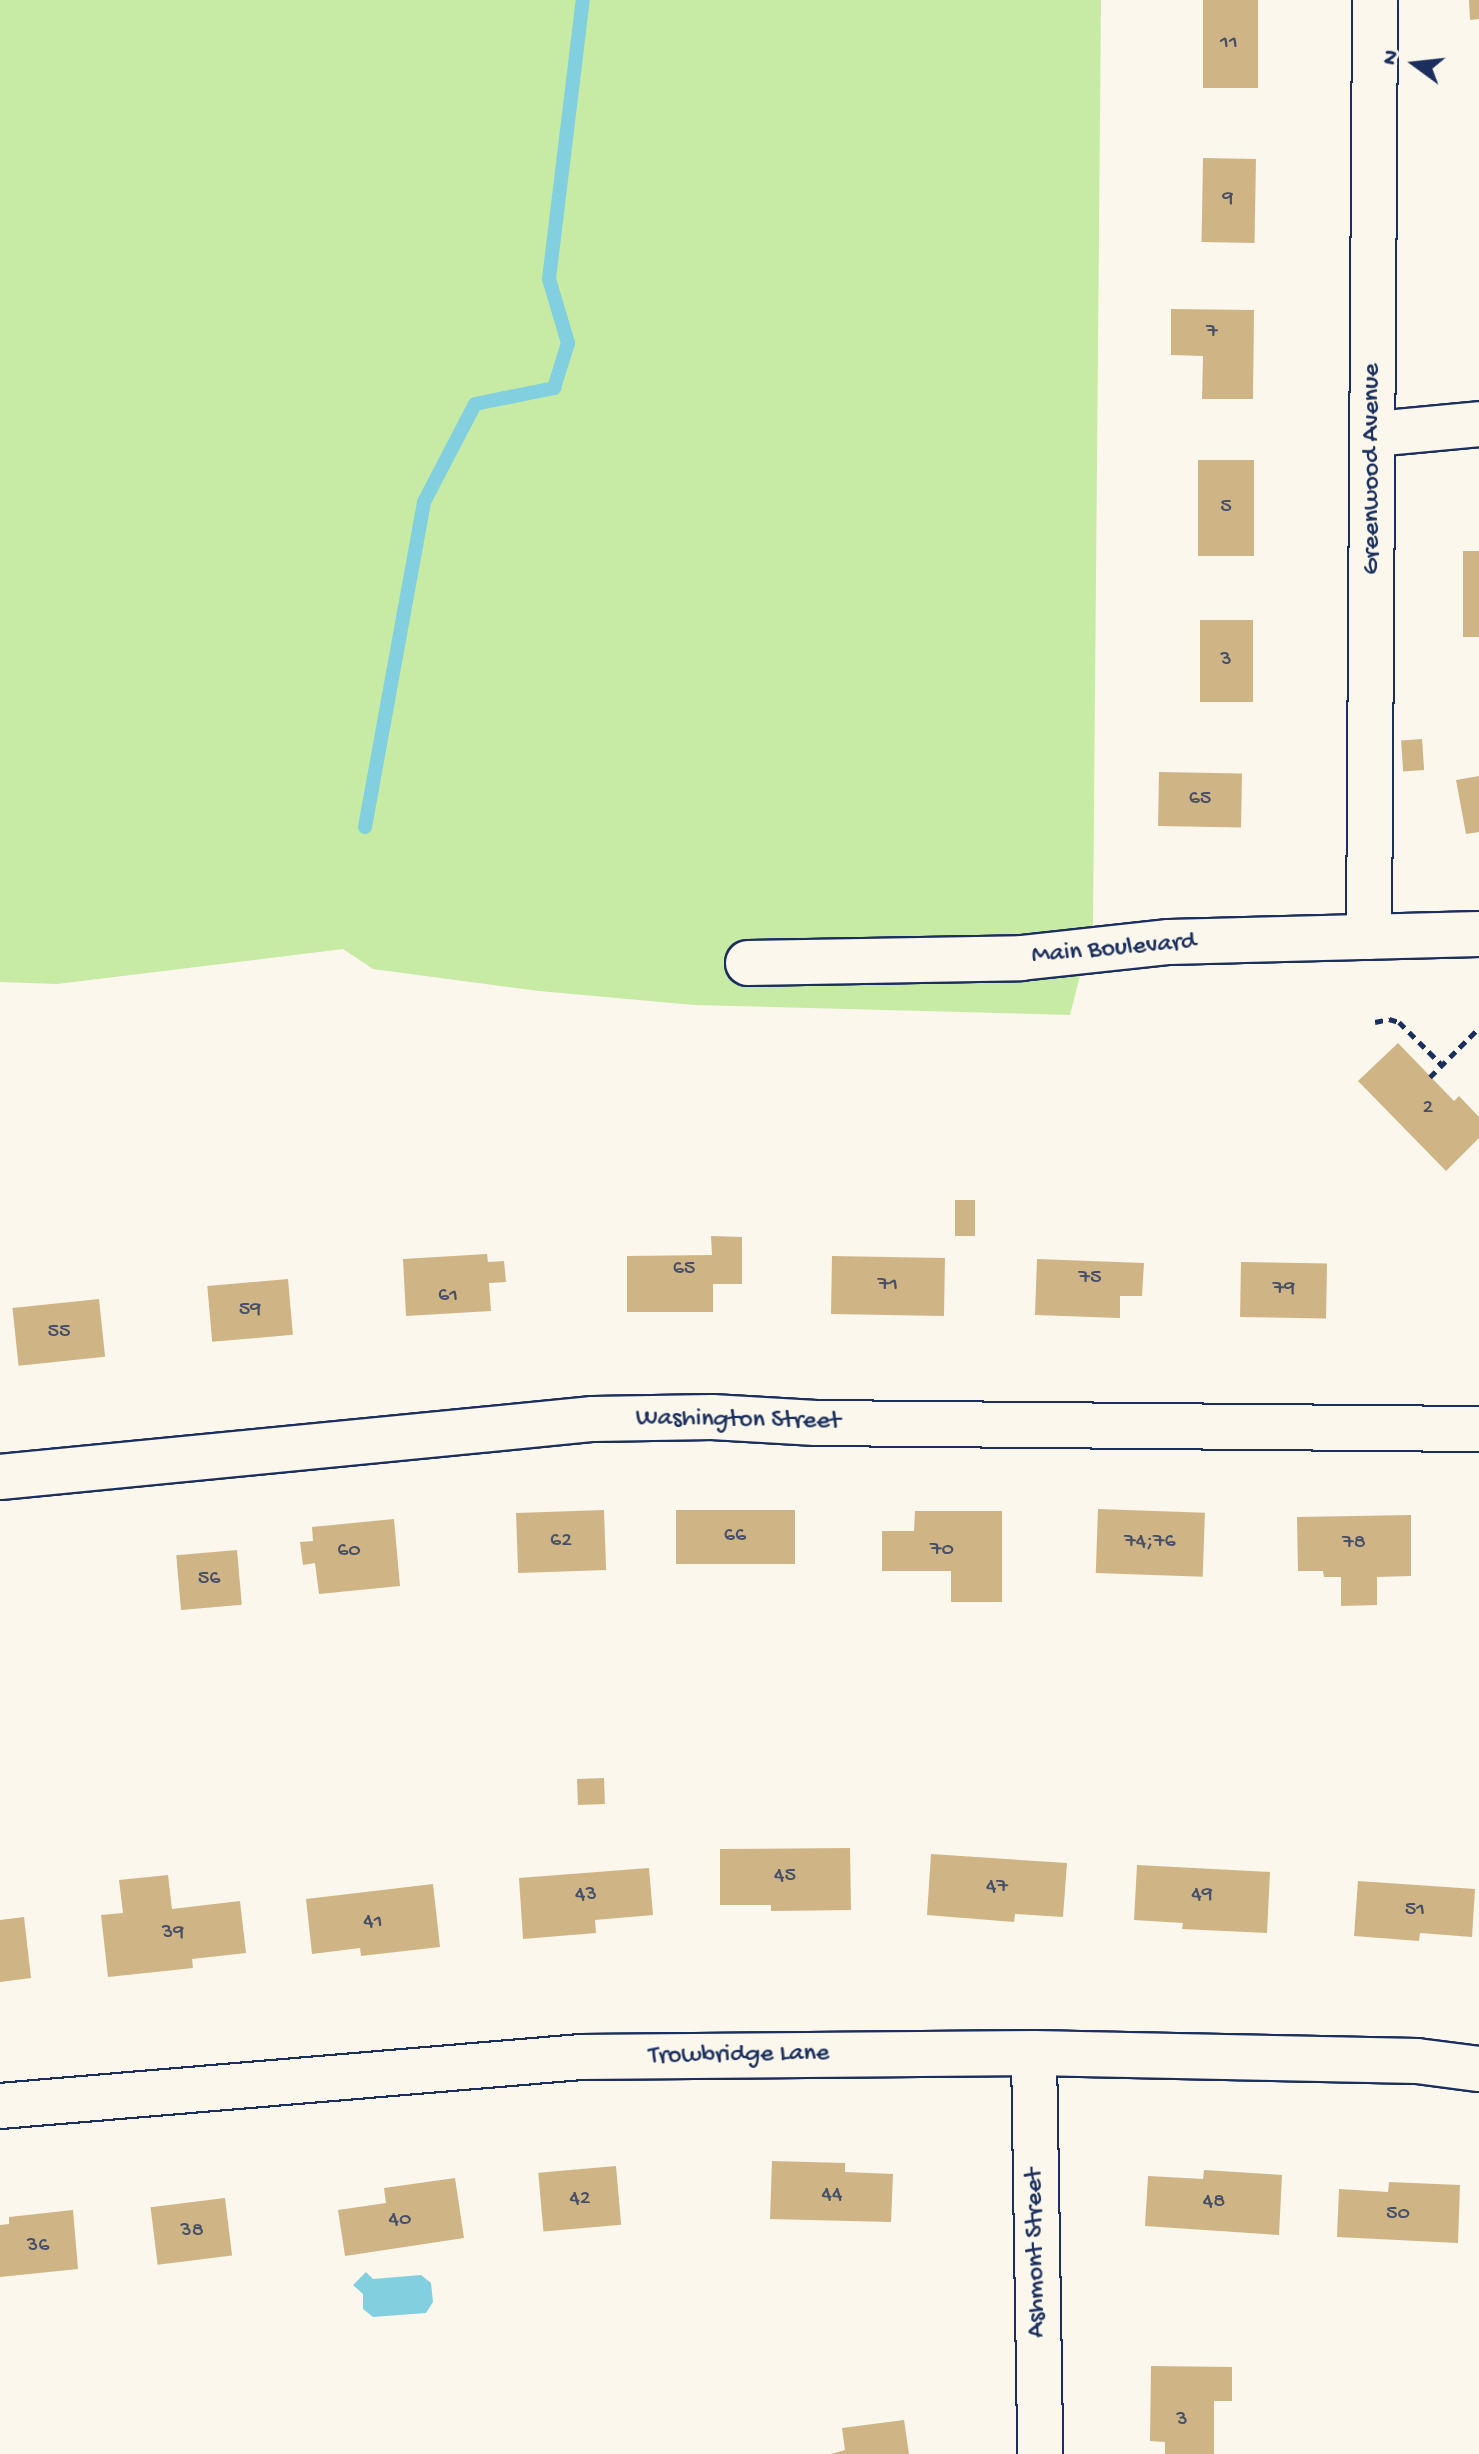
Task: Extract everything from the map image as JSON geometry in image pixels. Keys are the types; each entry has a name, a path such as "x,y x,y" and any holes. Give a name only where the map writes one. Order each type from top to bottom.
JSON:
{"street":[{"name":"Greenwood Avenue","path":"1369,937 1375,0"},
{"path":"1374,434 1479,424"},
{"name":"Main Boulevard","path":"748,963 1021,958 1169,942 1479,934"},
{"name":"Washington Street","path":"0,1477 593,1419 712,1417 816,1423 1479,1429"},
{"name":"Trowbridge Lane","path":"0,2106 581,2057 1034,2053 1417,2061 1479,2069"},
{"name":"Ashmont Street","path":"1034,2053 1040,2454"}],"path":[{"path":"1375,1022 1389,1019 1399,1022 1442,1065"},
{"path":"1430,1077 1479,1028"}],"green space":[{"path":"0,0 1101,0 1093,924 1070,1015 694,1005 539,991 373,969 343,949 57,984 0,982"}],"water":[{"path":"366,2272 373,2279 421,2275 431,2283 433,2302 426,2313 373,2317 363,2309 363,2294 353,2285"}],"building":[{"path":"1203,0 1258,0 1258,88 1203,88"},
{"path":"1469,0 1479,0 1479,19 1470,20"},
{"path":"1203,158 1256,159 1255,243 1202,242"},
{"path":"1171,309 1254,310 1253,399 1202,399 1203,356 1171,355"},
{"path":"1198,460 1254,460 1254,556 1198,556"},
{"path":"1463,551 1479,551 1479,637 1463,637"},
{"path":"1200,620 1253,620 1253,702 1200,702"},
{"path":"1422,739 1424,770 1403,771 1401,740"},
{"path":"1159,772 1242,773 1241,827 1158,826"},
{"path":"1479,776 1479,832 1466,834 1456,780"},
{"path":"1398,1043 1454,1101 1459,1096 1479,1117 1479,1138 1446,1171 1358,1081"},
{"path":"955,1200 975,1200 975,1236 955,1236"},
{"path":"711,1236 742,1237 742,1284 713,1284 713,1312 627,1312 627,1256 712,1255"},
{"path":"487,1254 488,1262 504,1261 506,1282 489,1283 491,1311 406,1316 403,1259"},
{"path":"832,1256 945,1258 944,1316 831,1314"},
{"path":"1037,1259 1144,1263 1142,1296 1120,1296 1120,1318 1035,1315"},
{"path":"1241,1262 1327,1264 1326,1318 1240,1317"},
{"path":"288,1279 293,1335 212,1342 207,1286"},
{"path":"99,1299 105,1357 19,1366 12,1308"},
{"path":"1098,1509 1205,1513 1203,1577 1096,1573"},
{"path":"604,1510 606,1570 518,1573 516,1513"},
{"path":"676,1510 795,1510 795,1564 676,1564"},
{"path":"915,1511 1002,1511 1002,1602 951,1602 951,1571 882,1571 882,1531 914,1531"},
{"path":"1411,1515 1411,1576 1377,1577 1377,1605 1341,1606 1341,1577 1324,1577 1323,1571 1298,1571 1297,1517"},
{"path":"394,1519 400,1586 319,1594 315,1563 303,1565 300,1542 313,1541 312,1527"},
{"path":"237,1550 242,1605 181,1610 176,1555"},
{"path":"604,1778 605,1804 578,1805 577,1779"},
{"path":"850,1848 851,1910 771,1911 771,1905 720,1905 720,1849"},
{"path":"931,1854 1067,1863 1063,1917 1015,1914 1014,1922 927,1915"},
{"path":"1137,1865 1270,1872 1267,1933 1182,1929 1183,1923 1134,1920"},
{"path":"649,1868 653,1915 595,1920 596,1933 523,1939 519,1878"},
{"path":"168,1875 172,1909 240,1901 246,1953 192,1959 193,1968 108,1977 101,1915 123,1913 119,1880"},
{"path":"1358,1881 1475,1889 1472,1937 1420,1933 1419,1941 1354,1936"},
{"path":"433,1884 440,1947 361,1956 360,1948 312,1954 306,1899"},
{"path":"24,1917 31,1978 0,1982 0,1920"},
{"path":"772,2161 845,2163 845,2172 893,2174 891,2222 770,2219"},
{"path":"616,2166 621,2225 543,2232 538,2173"},
{"path":"1204,2170 1282,2175 1279,2235 1145,2226 1148,2176 1203,2179"},
{"path":"455,2178 464,2238 345,2256 338,2210 386,2203 384,2188"},
{"path":"1389,2182 1460,2185 1458,2243 1337,2237 1339,2189 1388,2192"},
{"path":"225,2198 232,2256 158,2265 151,2207"},
{"path":"73,2210 78,2269 0,2277 0,2225 9,2224 9,2217"},
{"path":"1151,2366 1232,2367 1232,2401 1214,2401 1214,2454 1165,2454 1165,2442 1150,2441"},
{"path":"904,2420 909,2454 831,2454 845,2450 842,2428"}],"waterway":[{"path":"365,827 424,502 475,404 554,388 568,343 549,279 583,0"}]}
